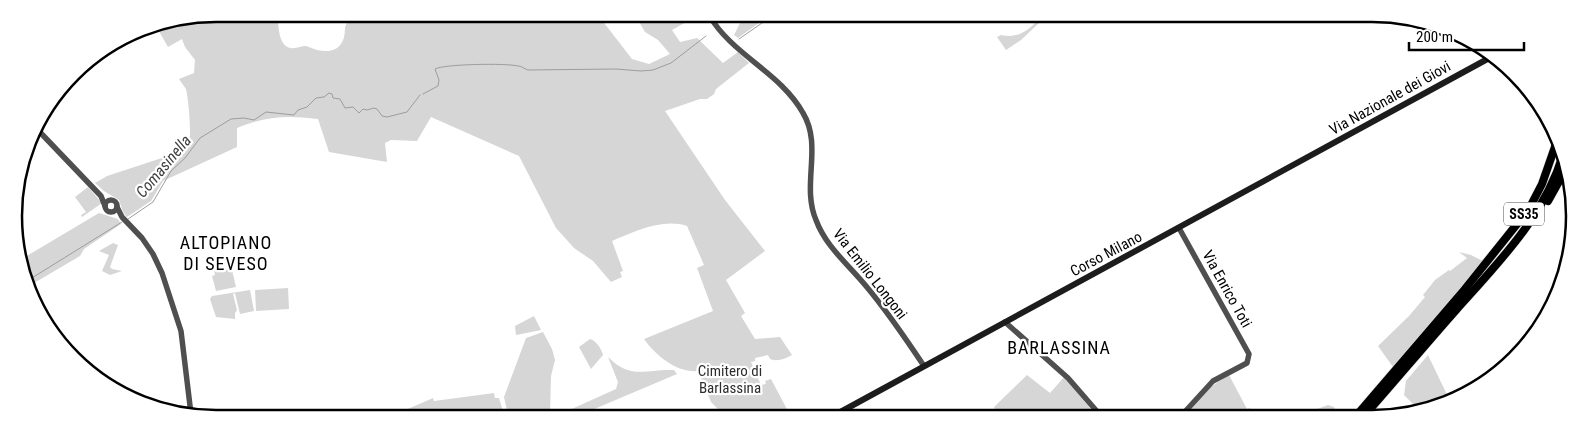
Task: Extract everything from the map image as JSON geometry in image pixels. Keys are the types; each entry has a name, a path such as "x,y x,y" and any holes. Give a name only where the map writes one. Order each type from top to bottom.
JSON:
{"highway":[{"name":"SS35","path":"1549,165 1552,143"},
{"name":"SS35","path":"1361,410 1444,315 1528,208 1542,184 1554,149"},
{"name":"SS35","path":"1531,222 1549,190 1559,164"},
{"name":"SS35","path":"1369,410 1545,207 1563,176"}],"main road":[{"name":"Via Nazionale dei Giovi","path":"1300,162 1487,59"},
{"name":"Corso Milano","path":"924,366 1300,162"},
{"path":"844,410 924,366"}],"street":[{"name":"Via Emilio Longoni","path":"713,22 734,46 769,73 800,108 809,124 812,136 810,194 813,213 819,228 840,258 873,294 924,366"},
{"path":"40,134 101,196 107,211 122,217"},
{"path":"101,196 116,203 122,217 143,240 160,269 180,328 190,408"},
{"path":"105,206 106,202 112,200"},
{"path":"112,213 116,211 117,207"},
{"name":"Via Enrico Toti","path":"1180,228 1249,354 1247,363 1207,386 1186,410"},
{"path":"1005,322 1068,378 1095,410"}],"green space":[{"name":"Cimitero di Barlassina","path":"216,22 278,22 281,39 287,47 306,46 317,50 329,51 334,50 341,44 348,22 603,22 632,59 649,64 670,54 658,40 645,32 639,22 686,22 672,30 680,42 697,38 723,63 738,52 749,63 716,89 714,94 707,99 700,99 665,111 725,200 765,251 726,280 745,313 741,316 755,339 780,337 792,355 784,359 775,360 770,359 768,355 755,358 755,361 751,362 761,385 766,384 765,381 771,379 787,410 719,410 711,402 698,371 682,369 668,362 644,339 713,311 697,268 704,265 687,226 668,224 648,227 612,241 623,271 620,272 622,277 611,282 593,261 574,248 556,228 519,156 431,117 417,141 391,140 385,143 387,162 329,152 318,119 277,117 248,124 237,128 237,147 163,181 151,201 127,217 119,200 95,183 107,176 168,156 172,157 190,143 187,93 179,79 194,73 195,60 185,47 182,39 168,47 159,31 178,26"},
{"path":"740,22 761,22 738,38 734,35"},
{"path":"1036,22 1040,22 1021,40 1006,50 997,37 1001,35 1017,35"},
{"path":"88,187 102,203 82,217 81,215 86,212 75,197"},
{"path":"99,213 118,219 121,224 84,249 80,256 35,283 27,256"},
{"path":"113,243 118,245 110,267 122,271 110,275 102,271 109,255 99,251"},
{"path":"1459,252 1483,261 1481,266 1393,367 1378,346 1409,316 1425,297 1423,295 1435,280 1467,258"},
{"path":"214,270 232,270 236,287 216,291 212,276 215,275"},
{"path":"288,288 289,309 256,311 255,290"},
{"path":"250,290 254,311 240,314 235,293 233,294 237,310 235,319 216,317 210,299 212,296"},
{"path":"534,316 541,330 516,335 515,326"},
{"path":"543,332 552,349 555,360 551,376 550,410 507,410 504,397 526,338"},
{"path":"590,339 594,341 603,355 591,369 579,347"},
{"path":"1428,355 1447,395 1414,405 1404,395 1406,381"},
{"path":"608,357 616,364 630,371 674,370 677,374 592,410 569,410 616,389 618,382"},
{"path":"1027,375 1050,393 1065,376 1091,410 995,410 994,407"},
{"path":"1229,375 1247,409 1250,408 1251,410 1189,410 1206,390"},
{"path":"494,393 495,398 499,398 503,410 405,410 433,398 434,401"},
{"path":"1328,405 1334,407 1335,410 1314,410"}],"waterway":[{"name":"Comasinella","path":"739,39 763,22"},
{"path":"423,94 438,86 439,80 435,69 441,67 501,64 519,66 528,70 653,70 671,63 706,36"},
{"name":"Comasinella","path":"128,219 153,202 171,171 185,158 200,138 231,119 244,118 254,120 266,112 294,115 298,110 307,107 316,98 324,97 329,93 332,94 333,98 340,99 345,108 353,107 359,113 363,109 374,108 382,116 387,117 407,112 420,95"},
{"name":"Comasinella","path":"33,277 122,222"}],"district":[{"name":"ALTOPIANO DI SEVESO","path":"226,253"},
{"name":"BARLASSINA","path":"1059,348"}]}
